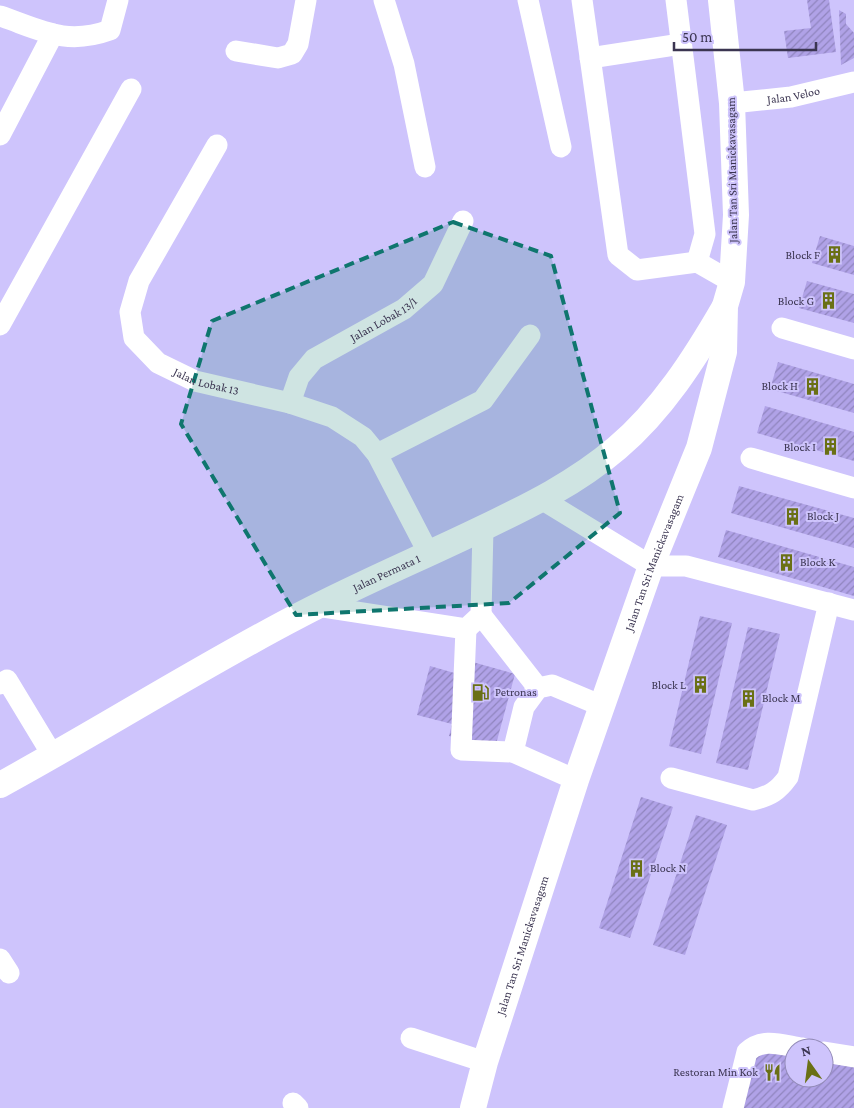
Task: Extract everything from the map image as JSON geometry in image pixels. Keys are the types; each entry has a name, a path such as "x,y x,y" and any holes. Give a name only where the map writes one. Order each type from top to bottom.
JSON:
{"main road":[{"name":"Jalan Tan Sri Manickavasagam","path":"473,1108 485,1062 576,780 651,566 699,448 724,352 736,215 732,103 721,0"},
{"name":"Jalan Permata 1","path":"0,785 54,756 229,652 317,606 543,500 580,477 618,448 646,420 694,359 728,294"}],"street":[{"path":"0,16 53,34 76,38 92,36 110,30 118,0"},
{"path":"236,51 278,58 292,54 298,44 306,0"},
{"path":"384,0 404,64 425,167"},
{"path":"528,0 561,147"},
{"path":"582,0 618,255 637,270 697,262"},
{"path":"676,0 704,234 697,262"},
{"path":"0,135 53,34"},
{"path":"590,58 681,44"},
{"name":"Jalan Veloo","path":"732,103 790,97 854,82"},
{"path":"0,325 131,89"},
{"name":"Jalan Lobak 13","path":"217,145 139,281 130,312 134,338 158,363 195,381 290,403 332,417 363,437 377,454 429,554"},
{"name":"Jalan Lobak 13/1","path":"290,403 299,377 314,359 404,309 433,284 463,221"},
{"path":"697,262 728,294"},
{"path":"782,328 854,349"},
{"path":"377,454 483,400 530,335"},
{"path":"751,458 854,488"},
{"path":"543,500 651,566 686,566 854,610"},
{"path":"483,528 460,750 513,752 576,780"},
{"path":"671,778 752,800 766,797 778,790 788,777 829,603"},
{"path":"317,606 473,622 538,688"},
{"path":"0,684 7,680 54,756"},
{"path":"513,752 524,707 538,688 552,685 602,706"},
{"path":"411,1038 485,1062"},
{"path":"732,1108 747,1052 753,1047 766,1042 784,1045"},
{"path":"834,1054 854,1057"}],"highlighted area":[{"path":"453,222 551,256 620,513 509,603 296,615 181,424 212,321"}],"building":[{"path":"807,0 829,0 836,52 788,58 784,31 811,28"},
{"path":"839,10 846,14 846,24 854,33 854,58 841,65"},
{"name":"Block F","path":"820,236 854,246 854,275 812,263"},
{"name":"Block G","path":"807,281 854,294 854,323 799,308"},
{"name":"Block H","path":"778,362 854,384 854,413 770,389"},
{"name":"Block I","path":"765,406 854,432 854,461 757,433"},
{"name":"Block J","path":"739,486 854,518 854,548 731,513"},
{"name":"Block K","path":"726,530 854,567 854,596 718,557"},
{"name":"Block L","path":"700,616 732,623 701,754 669,746"},
{"name":"Block M","path":"748,627 780,634 748,770 716,763"},
{"path":"469,661 515,674 495,748 449,736 452,724 417,715 430,666 465,676"},
{"name":"Block N","path":"641,797 673,807 630,938 599,928"},
{"path":"696,815 727,825 685,955 653,945"},
{"name":"Restoran Min Kok","path":"756,1048 784,1053 784,1088 834,1088 834,1062 854,1066 854,1108 741,1108"}],"place":[{"name":"Block F","path":"834,255"},
{"name":"Block G","path":"828,301"},
{"name":"Block H","path":"812,386"},
{"name":"Block I","path":"830,447"},
{"name":"Block J","path":"793,516"},
{"name":"Block K","path":"786,562"},
{"name":"Block L","path":"700,685"},
{"name":"Petronas","path":"481,692"},
{"name":"Block M","path":"748,698"},
{"name":"Block N","path":"636,868"},
{"name":"Restoran Min Kok","path":"772,1072"}]}
